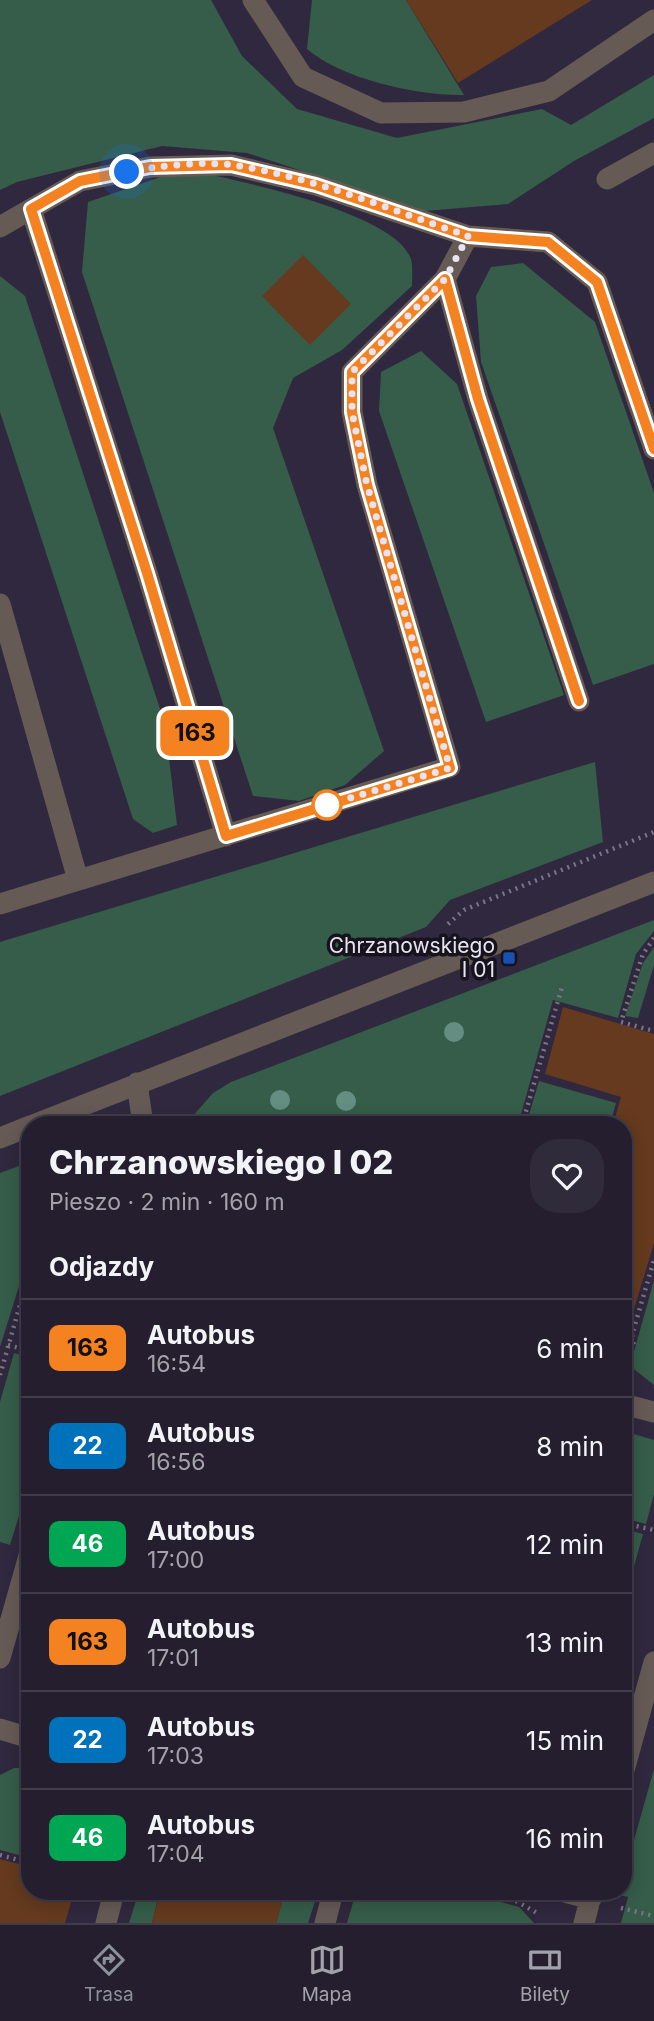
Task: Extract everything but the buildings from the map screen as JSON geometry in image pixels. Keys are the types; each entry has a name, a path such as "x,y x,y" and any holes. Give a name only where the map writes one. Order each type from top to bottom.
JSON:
{"street":[{"path":"253,0 303,77 381,113 464,113 549,91 654,20"},
{"path":"607,179 654,153"},
{"path":"0,227 80,181 150,167 231,165 316,185 468,236 548,242 597,282 654,449"},
{"path":"31,209 147,573 226,836"},
{"path":"0,904 450,768 367,485 352,412 352,372 445,279 468,236"},
{"path":"445,279 478,399 579,701"},
{"path":"0,604 78,880"},
{"path":"56,1116 654,882"},
{"path":"137,1083 142,1116"},
{"path":"0,1138 21,1130"},
{"path":"632,1406 654,1412"},
{"path":"0,1658 21,1584"},
{"path":"632,1741 654,1662"},
{"path":"0,1729 21,1735"},
{"path":"106,1923 112,1900"},
{"path":"325,1923 331,1900"},
{"path":"584,1923 591,1900"}],"path":[{"path":"654,938 643,954 621,1022 654,1031"},
{"path":"525,1116 562,987"},
{"path":"632,1348 632,1335 654,1261"},
{"path":"0,1375 21,1301"},
{"path":"8,1345 21,1349"},
{"path":"632,1525 654,1530"},
{"path":"0,1855 21,1861"},
{"path":"512,1900 537,1913"}],"green space":[{"path":"0,0 211,0 242,56 297,109 397,138 542,109 571,125 654,75 654,118 574,161 508,204 425,211 247,153 162,146 17,182 0,190"},
{"path":"312,0 406,0 464,95 446,95 381,84 322,60 307,49"},
{"path":"184,169 272,189 344,212 375,226 399,242 412,262 412,286 342,350 293,378 273,428 384,751 345,785 299,801 253,796 82,272 88,202"},
{"path":"523,263 595,322 654,493 654,664 593,685 481,362 476,296 491,267"},
{"path":"0,276 25,296 165,724 177,825 153,833 133,819 0,412"},
{"path":"421,351 457,384 564,695 486,722 379,411 381,372"},
{"path":"595,762 603,842 450,900 426,927 0,1096 0,942"},
{"path":"654,920 654,931 636,954 618,1018 553,1000 521,1116 193,1116 213,1093 231,1082"},
{"path":"654,947 654,965 638,1018 625,1016 643,963"},
{"path":"539,1081 616,1103 612,1116 529,1116"},
{"path":"21,1165 21,1280 0,1347 0,1173"},
{"path":"654,1280 654,1385 632,1368 632,1359"},
{"path":"14,1353 21,1355 21,1509 10,1545 0,1542 0,1402"},
{"path":"632,1434 654,1440 654,1494 646,1524 632,1520"},
{"path":"632,1531 643,1534 632,1574"},
{"path":"14,1768 21,1768 21,1856 0,1850 0,1775"},
{"path":"654,1769 654,1923 621,1923 627,1900 632,1900 632,1847"},
{"path":"136,1900 158,1900 152,1923 129,1923"},
{"path":"315,1900 308,1923 276,1923 282,1903 277,1901"},
{"path":"354,1900 494,1900 519,1907 534,1923 347,1923"}],"bus line":[{"name":"163","path":"579,701 478,399 445,279 352,372 352,412 367,485 450,768 226,836 147,573 31,209 80,181 150,167 231,165 316,185 468,236 548,242 597,282 654,449"}],"place":[{"name":"Chrzanowskiego I 01","path":"509,958"}],"route":[{"path":"127,172 150,167 231,165 316,185 468,236 445,279 352,372 352,412 367,485 450,768 327,805"}]}
